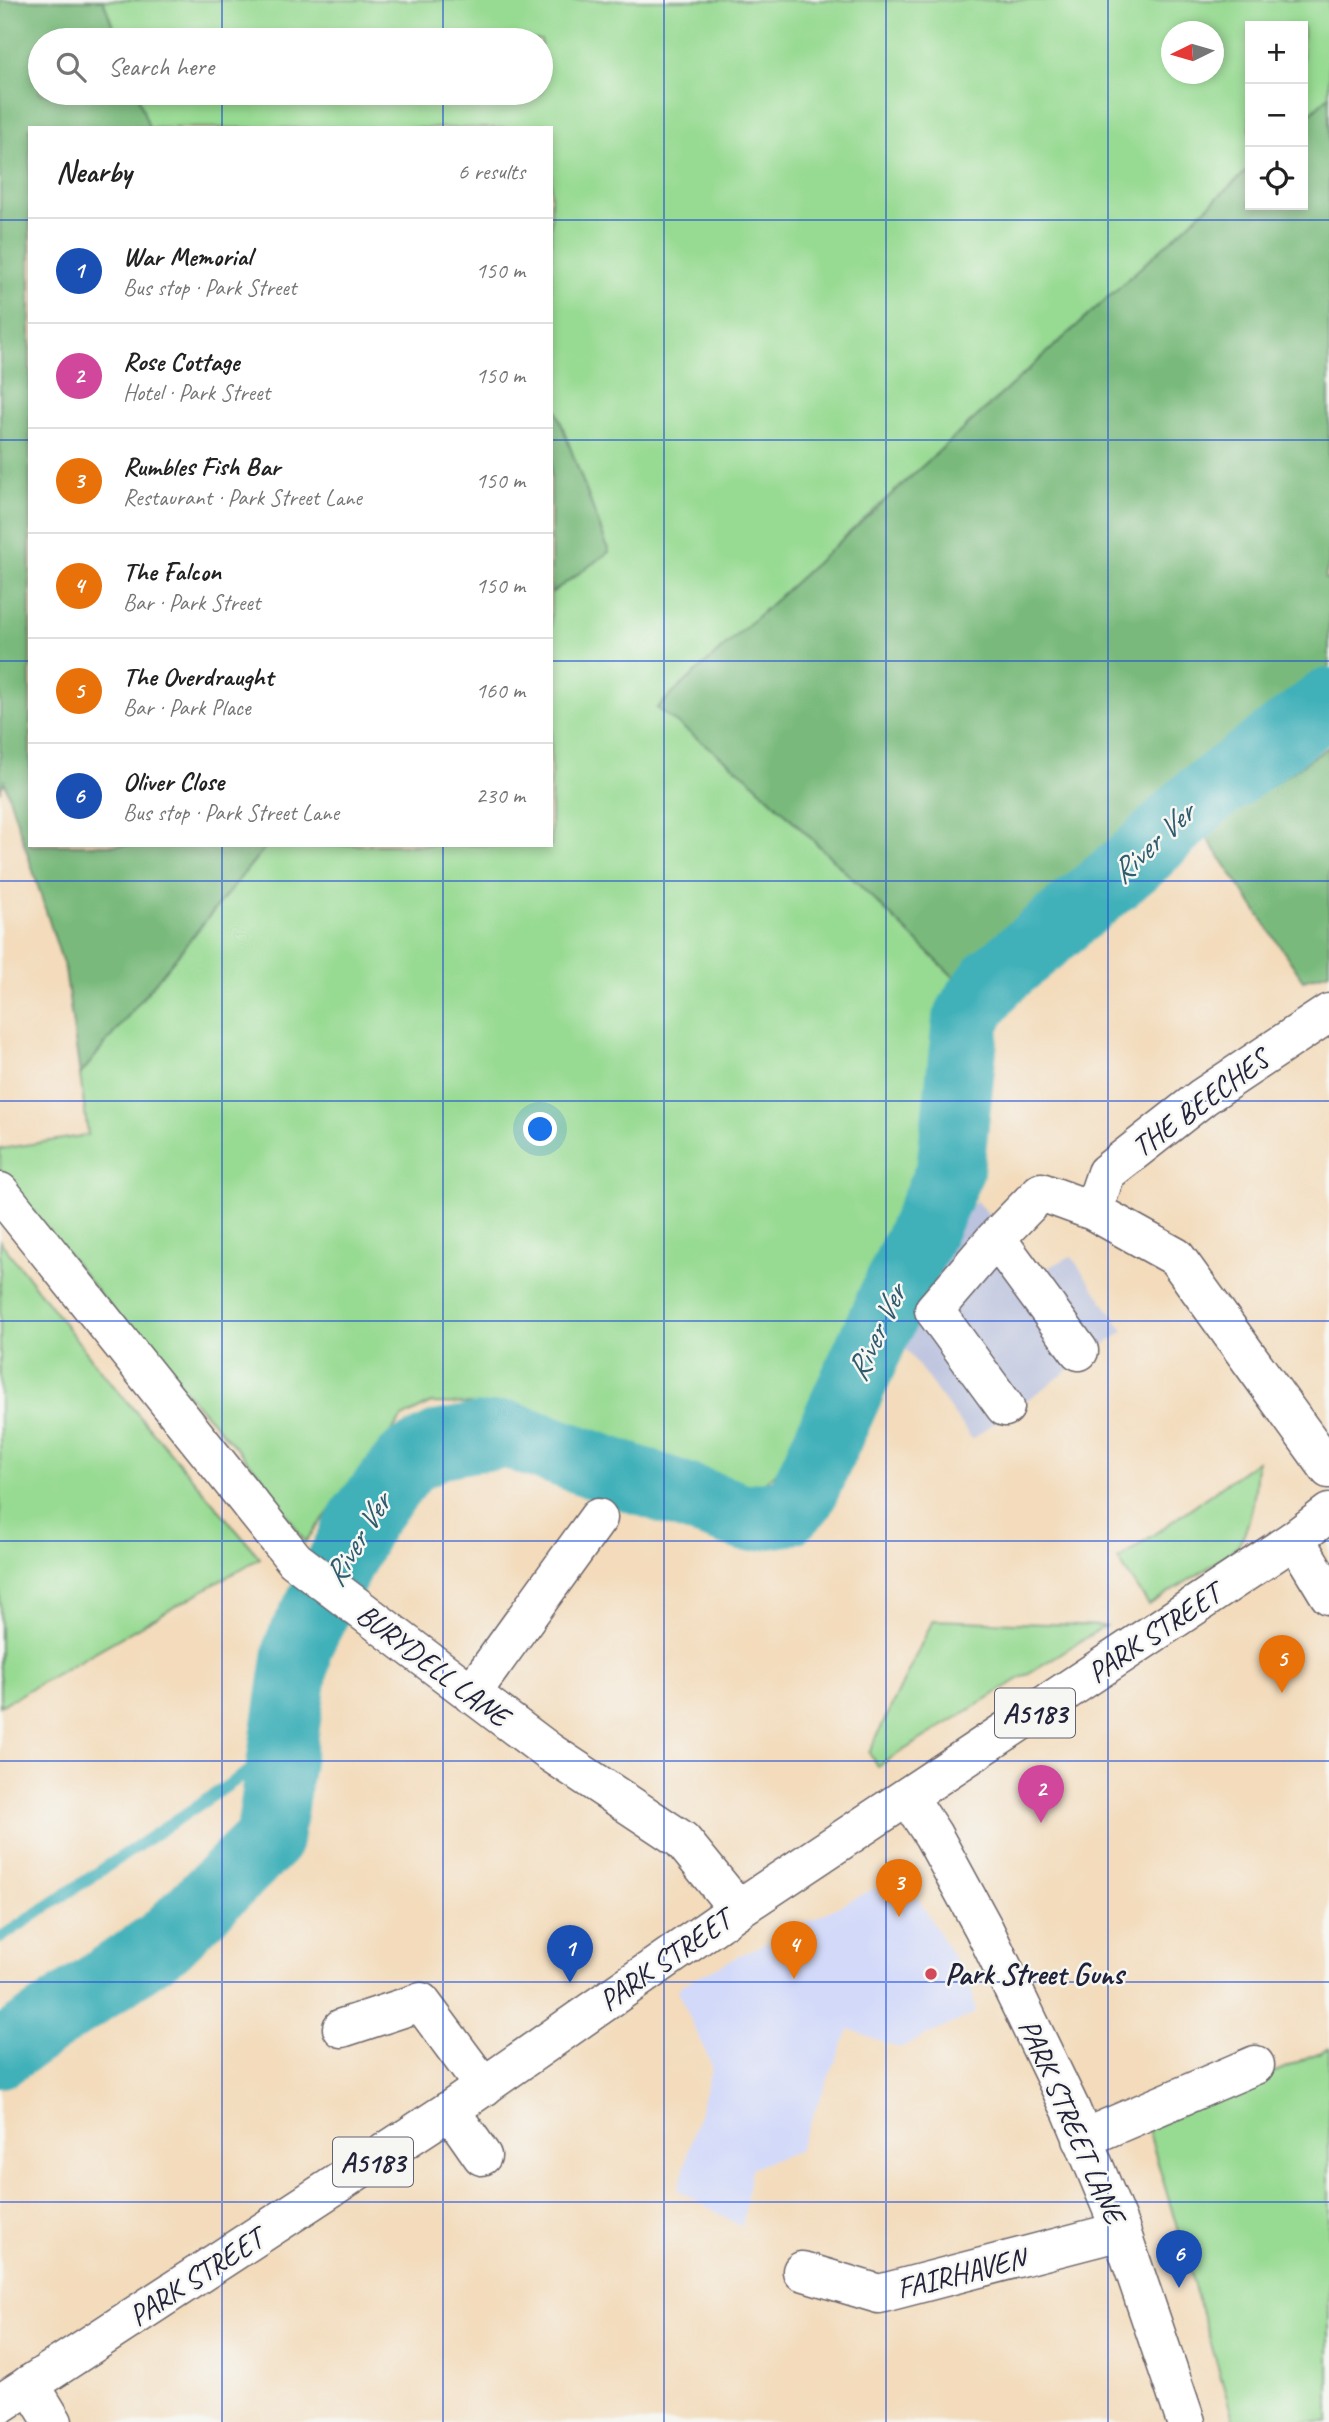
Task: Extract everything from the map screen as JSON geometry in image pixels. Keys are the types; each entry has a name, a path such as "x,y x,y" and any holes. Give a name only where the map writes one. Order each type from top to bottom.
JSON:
{"street":[{"name":"THE BEECHES","path":"1093,1211 1106,1173 1203,1097 1329,1013"},
{"name":"BURYDELL LANE","path":"0,1192 295,1560 548,1751 682,1840 738,1909"},
{"path":"1005,1407 934,1310 996,1238 1041,1192 1093,1211 1176,1257 1329,1469"},
{"path":"996,1238 1079,1351"},
{"name":"PARK STREET","path":"15,2394 450,2110 738,1909 1295,1539 1329,1513"},
{"path":"471,1693 598,1518"},
{"path":"1295,1539 1329,1595"},
{"name":"PARK STREET LANE","path":"908,1797 933,1835 984,1928 1082,2139 1121,2231 1186,2422"},
{"path":"342,2028 421,2002 484,2087"},
{"path":"1082,2139 1255,2064"},
{"path":"450,2110 482,2156"},
{"name":"FAIRHAVEN","path":"802,2272 879,2294 1121,2231"},
{"path":"15,2394 53,2422"}],"shaded area":[{"path":"976,1201 1042,1271 1071,1256 1124,1331 972,1439 898,1338 903,1315 942,1239"},
{"path":"903,1874 971,1986 976,2013 899,2048 849,2029 798,2151 751,2168 742,2227 678,2190 712,2066 678,1992 681,1985"}],"green space":[{"path":"0,0 103,0 114,28 28,28 28,105 141,105 148,126 28,126 28,847 265,847 80,1075 65,970 4,781 0,792"},
{"path":"103,0 1329,0 1329,96 1308,115 1308,21 1245,21 1245,173 657,708 748,777 962,985 953,1015 938,1133 899,1255 794,1457 763,1484 724,1492 470,1404 431,1403 402,1418 305,1542 263,1478 114,1312 0,1170 0,1149 88,1135 80,1075 265,847 553,847 553,592 609,552 553,401 553,126 148,126 141,105 553,105 553,28 114,28"},
{"path":"1329,96 1329,563 1325,579 1329,579 1329,686 1228,746 962,985 748,777 657,708 1245,173 1245,210 1308,210 1308,115"},
{"path":"553,401 609,552 553,592"},
{"path":"1329,747 1329,972 1303,980 1203,832"},
{"path":"0,1241 101,1371 260,1558 0,1706"},
{"path":"1257,1461 1255,1493 1238,1545 1211,1566 1149,1605 1118,1560"},
{"path":"933,1620 1105,1626 878,1766 869,1753"},
{"path":"1329,2048 1329,2422 1234,2422 1148,2129"}],"waterway":[{"name":"River Ver","path":"0,2054 165,1941 269,1839 298,1646 363,1518 409,1460 441,1444 509,1435 746,1518 787,1512 801,1498 950,1170 966,1021 974,1006 994,979 1139,858 1202,797 1329,702"},
{"name":"River Ver","path":"0,1938 254,1768 298,1646"}],"place":[{"name":"The Overdraught","path":"1282,1693"},
{"name":"Rose Cottage","path":"1041,1823"},
{"name":"Rumbles Fish Bar","path":"899,1917"},
{"name":"Park Street Guns","path":"931,1974"},
{"name":"The Falcon","path":"794,1979"},
{"name":"War Memorial","path":"570,1983"},
{"name":"Oliver Close","path":"1179,2288"}]}
